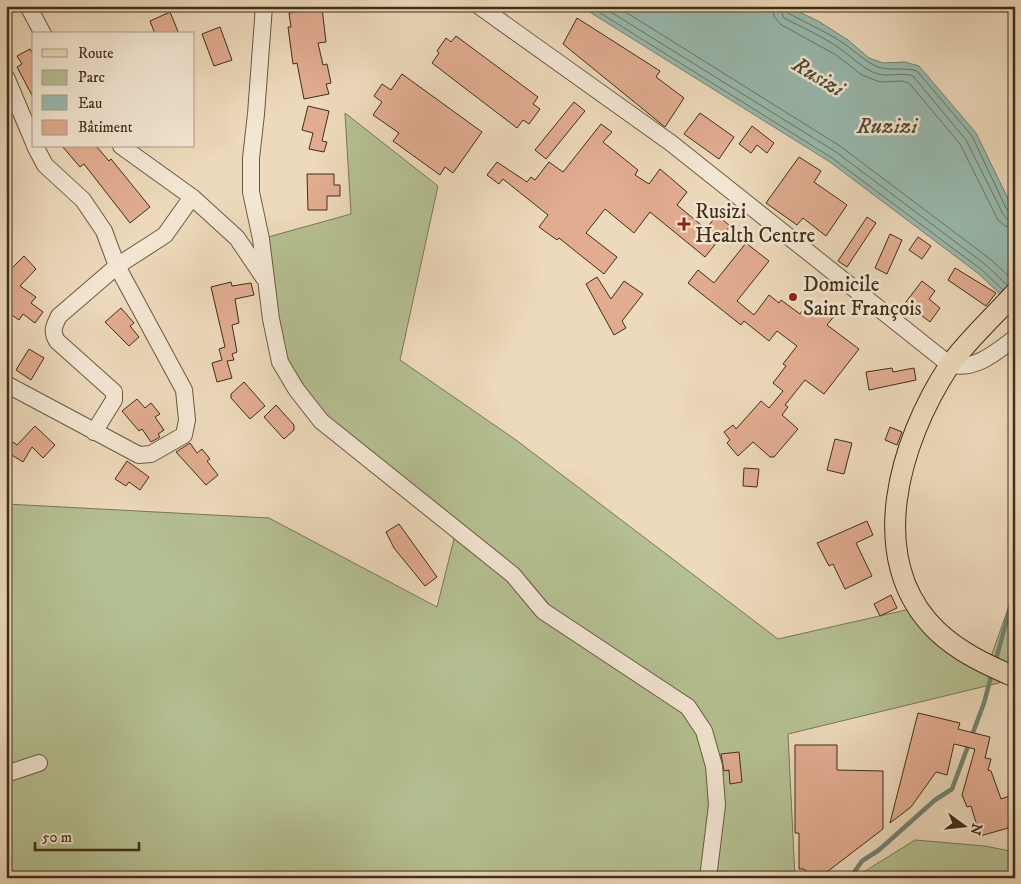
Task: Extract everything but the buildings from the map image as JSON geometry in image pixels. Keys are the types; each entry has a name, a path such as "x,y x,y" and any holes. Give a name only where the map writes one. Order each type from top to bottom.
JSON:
{"main road":[{"path":"1015,293 950,365 922,415 908,453 893,524 897,560 912,598 936,631 962,651 1015,677"}],"street":[{"path":"28,6 41,32"},
{"path":"264,6 251,158 251,192 267,282 270,319 280,362 296,389 320,421 513,575 543,611 688,707 704,732 714,766 717,805 708,878"},
{"path":"479,6 671,143 950,365 967,367 995,352 1015,338"},
{"path":"6,77 32,140"},
{"path":"6,384 139,454 151,454 184,435 187,420 184,390 176,372 117,266 104,231 83,200 44,164 36,148"},
{"path":"124,148 192,197 237,238 267,282"},
{"path":"94,432 114,400 114,392 57,341 53,333 59,316 117,266 165,235 192,197"},
{"path":"6,774 39,763"}],"green space":[{"path":"345,113 438,186 400,360 516,440 778,639 919,607 988,665 1015,589 1015,679 788,734 795,878 7,878 6,504 269,518 437,607 456,531 344,442 280,362 261,239 351,214"},
{"path":"915,840 985,846 1015,852 1015,878 854,878"}],"water":[{"name":"Ruzizi","path":"580,6 787,6 818,21 848,40 869,58 883,63 905,62 919,66 976,133 1015,213 1015,304 1004,298 979,274 830,162"}],"waterway":[{"path":"995,663 1015,590"},
{"path":"850,878 862,861 879,850 935,800 952,789 984,703 992,673"}],"place":[{"name":"Rusizi Health Centre","path":"684,224"},
{"name":"Domicile Saint François","path":"793,297"}],"water label":[{"name":"Rusizi","path":"818,77"}]}
